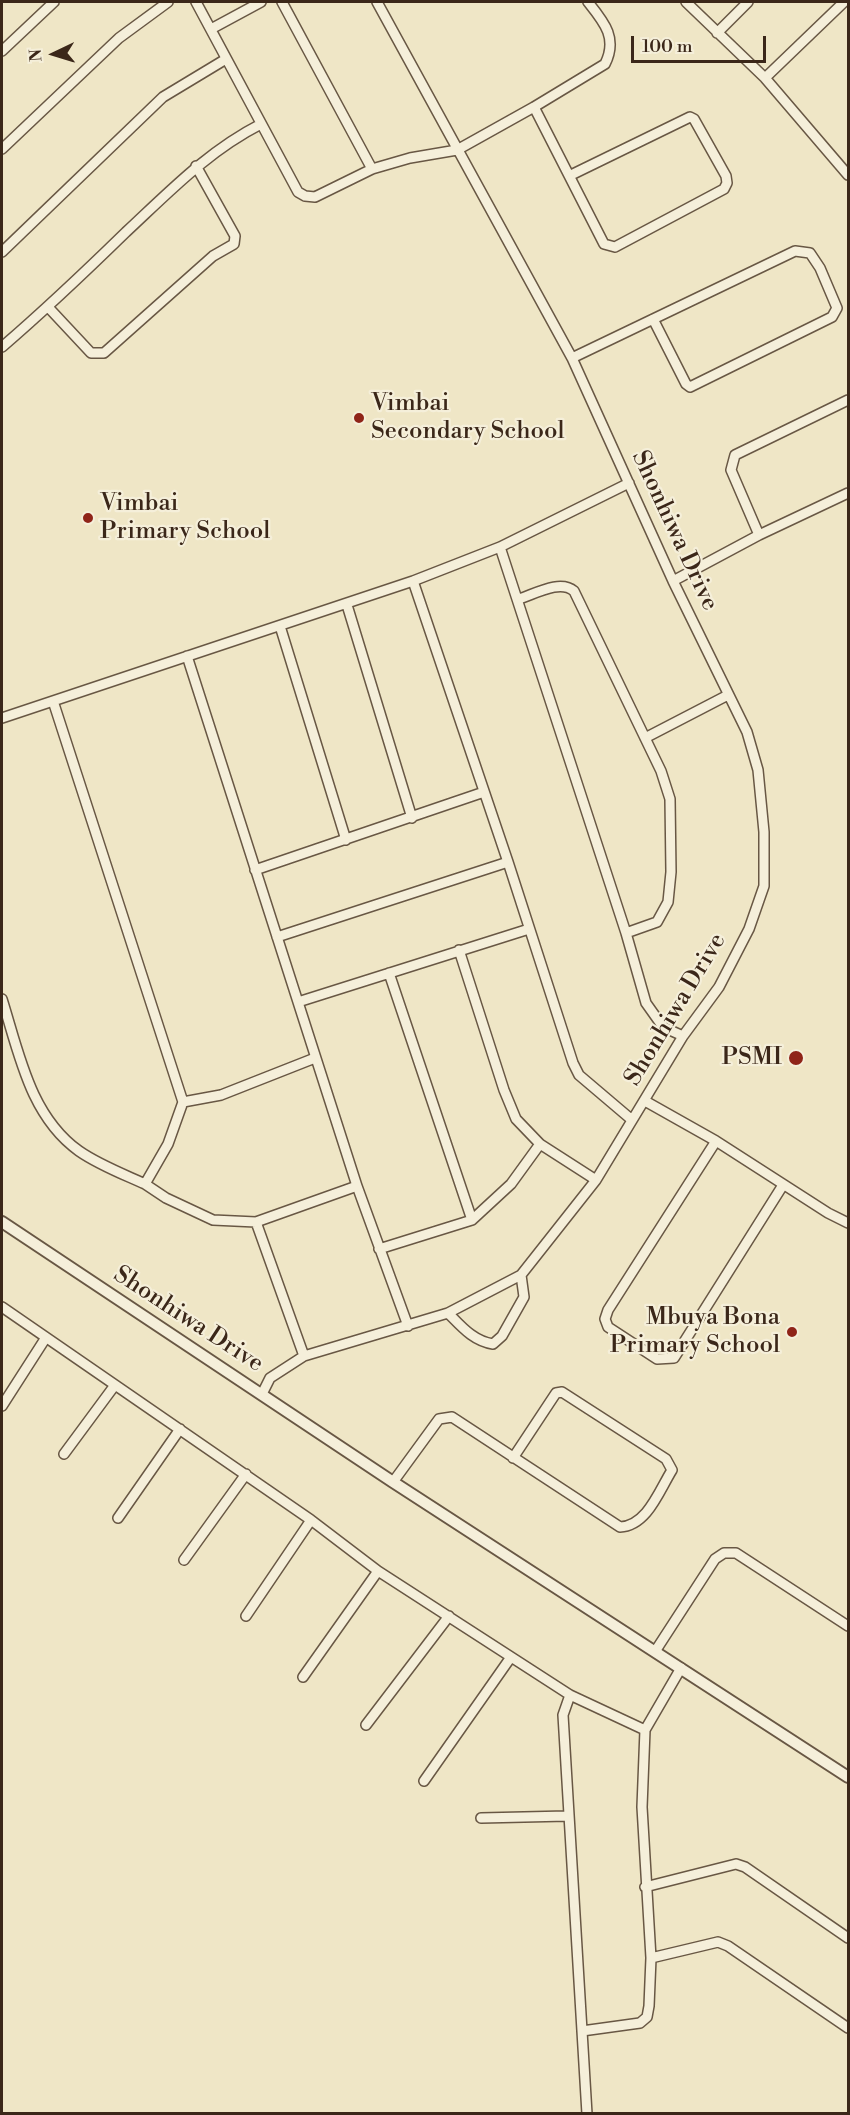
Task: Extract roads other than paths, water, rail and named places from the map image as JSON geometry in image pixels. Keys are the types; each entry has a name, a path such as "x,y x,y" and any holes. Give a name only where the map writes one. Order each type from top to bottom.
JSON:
{"street":[{"path":"2,51 54,2"},
{"path":"2,149 119,38 168,2"},
{"path":"196,2 298,192 305,196 315,197 372,169 410,158 457,150 605,64 611,52 609,28 588,2"},
{"path":"211,29 261,2"},
{"path":"282,2 372,169"},
{"name":"Shonhiwa Drive","path":"2,1222 262,1394 270,1378 304,1356 448,1313 521,1275 596,1180 683,1036 719,987 749,929 764,886 764,832 758,770 747,732 673,581 572,358 377,2"},
{"path":"686,2 765,78 849,175"},
{"path":"717,33 748,2"},
{"path":"765,78 844,2"},
{"path":"2,252 163,97 226,59"},
{"path":"534,107 571,175 604,244 609,247 615,247 724,189 727,183 694,118 690,117 571,175"},
{"path":"2,347 48,307 196,166 229,141 261,124"},
{"path":"48,307 91,353 104,353 213,256 234,244 235,236 196,166"},
{"path":"572,358 653,319 795,251 802,250 810,253 820,268 837,308 832,317 690,387 686,384 653,319"},
{"path":"759,535 731,470 735,455 849,400"},
{"path":"2,718 347,605 413,581 500,547 629,483"},
{"path":"673,581 759,535 849,493"},
{"path":"500,547 519,599 626,933 646,1003 663,1027 683,1036"},
{"path":"413,581 579,1075 632,1120"},
{"path":"519,599 561,585 569,586 574,591 661,771 670,799 668,902 657,922 626,933"},
{"path":"347,605 412,818"},
{"path":"280,626 346,840"},
{"path":"187,656 357,1186 408,1326"},
{"path":"645,738 728,695"},
{"path":"53,701 183,1102 168,1144 145,1184"},
{"path":"255,870 483,792"},
{"path":"277,937 508,862"},
{"path":"298,1002 529,929"},
{"path":"459,950 504,1090 516,1119 540,1144 596,1180"},
{"path":"389,972 472,1220"},
{"path":"2,999 35,1100 54,1128 79,1151 145,1184 166,1198 213,1220 256,1222 357,1186"},
{"path":"183,1102 221,1095 315,1058"},
{"path":"645,1101 716,1141 783,1185 849,1223"},
{"path":"716,1141 608,1310 605,1319 608,1327 657,1359 675,1358 783,1185"},
{"path":"379,1249 472,1220 511,1184 540,1144"},
{"path":"256,1222 304,1356"},
{"path":"448,1313 467,1333 484,1343 493,1344 502,1336 524,1297 521,1275"},
{"path":"2,1307 45,1339 246,1474 378,1571 570,1695 645,1730"},
{"path":"2,1406 45,1339"},
{"path":"64,1454 115,1385"},
{"path":"393,1482 439,1419 444,1416 452,1417 513,1458 620,1527 630,1527 640,1521 672,1470 666,1459 562,1392 556,1393 513,1458"},
{"path":"262,1394 393,1482 849,1777"},
{"path":"118,1518 180,1429"},
{"path":"184,1560 246,1474"},
{"path":"246,1616 311,1520"},
{"path":"656,1650 715,1559 724,1553 736,1553 849,1626"},
{"path":"303,1677 378,1571"},
{"path":"366,1725 449,1616"},
{"path":"424,1780 511,1657"},
{"path":"582,2031 640,2024 647,2017 651,1958 642,1807 645,1730 681,1668"},
{"path":"570,1695 563,1715 567,1816 587,2114"},
{"path":"481,1818 567,1816"},
{"path":"645,1887 736,1864 745,1867 849,1938"},
{"path":"651,1958 718,1942 728,1946 849,2028"}],"place":[{"name":"Vimbai Secondary School","path":"359,418"},
{"name":"Vimbai Primary School","path":"88,518"},
{"name":"PSMI","path":"796,1058"},
{"name":"Mbuya Bona Primary School","path":"792,1332"}]}
